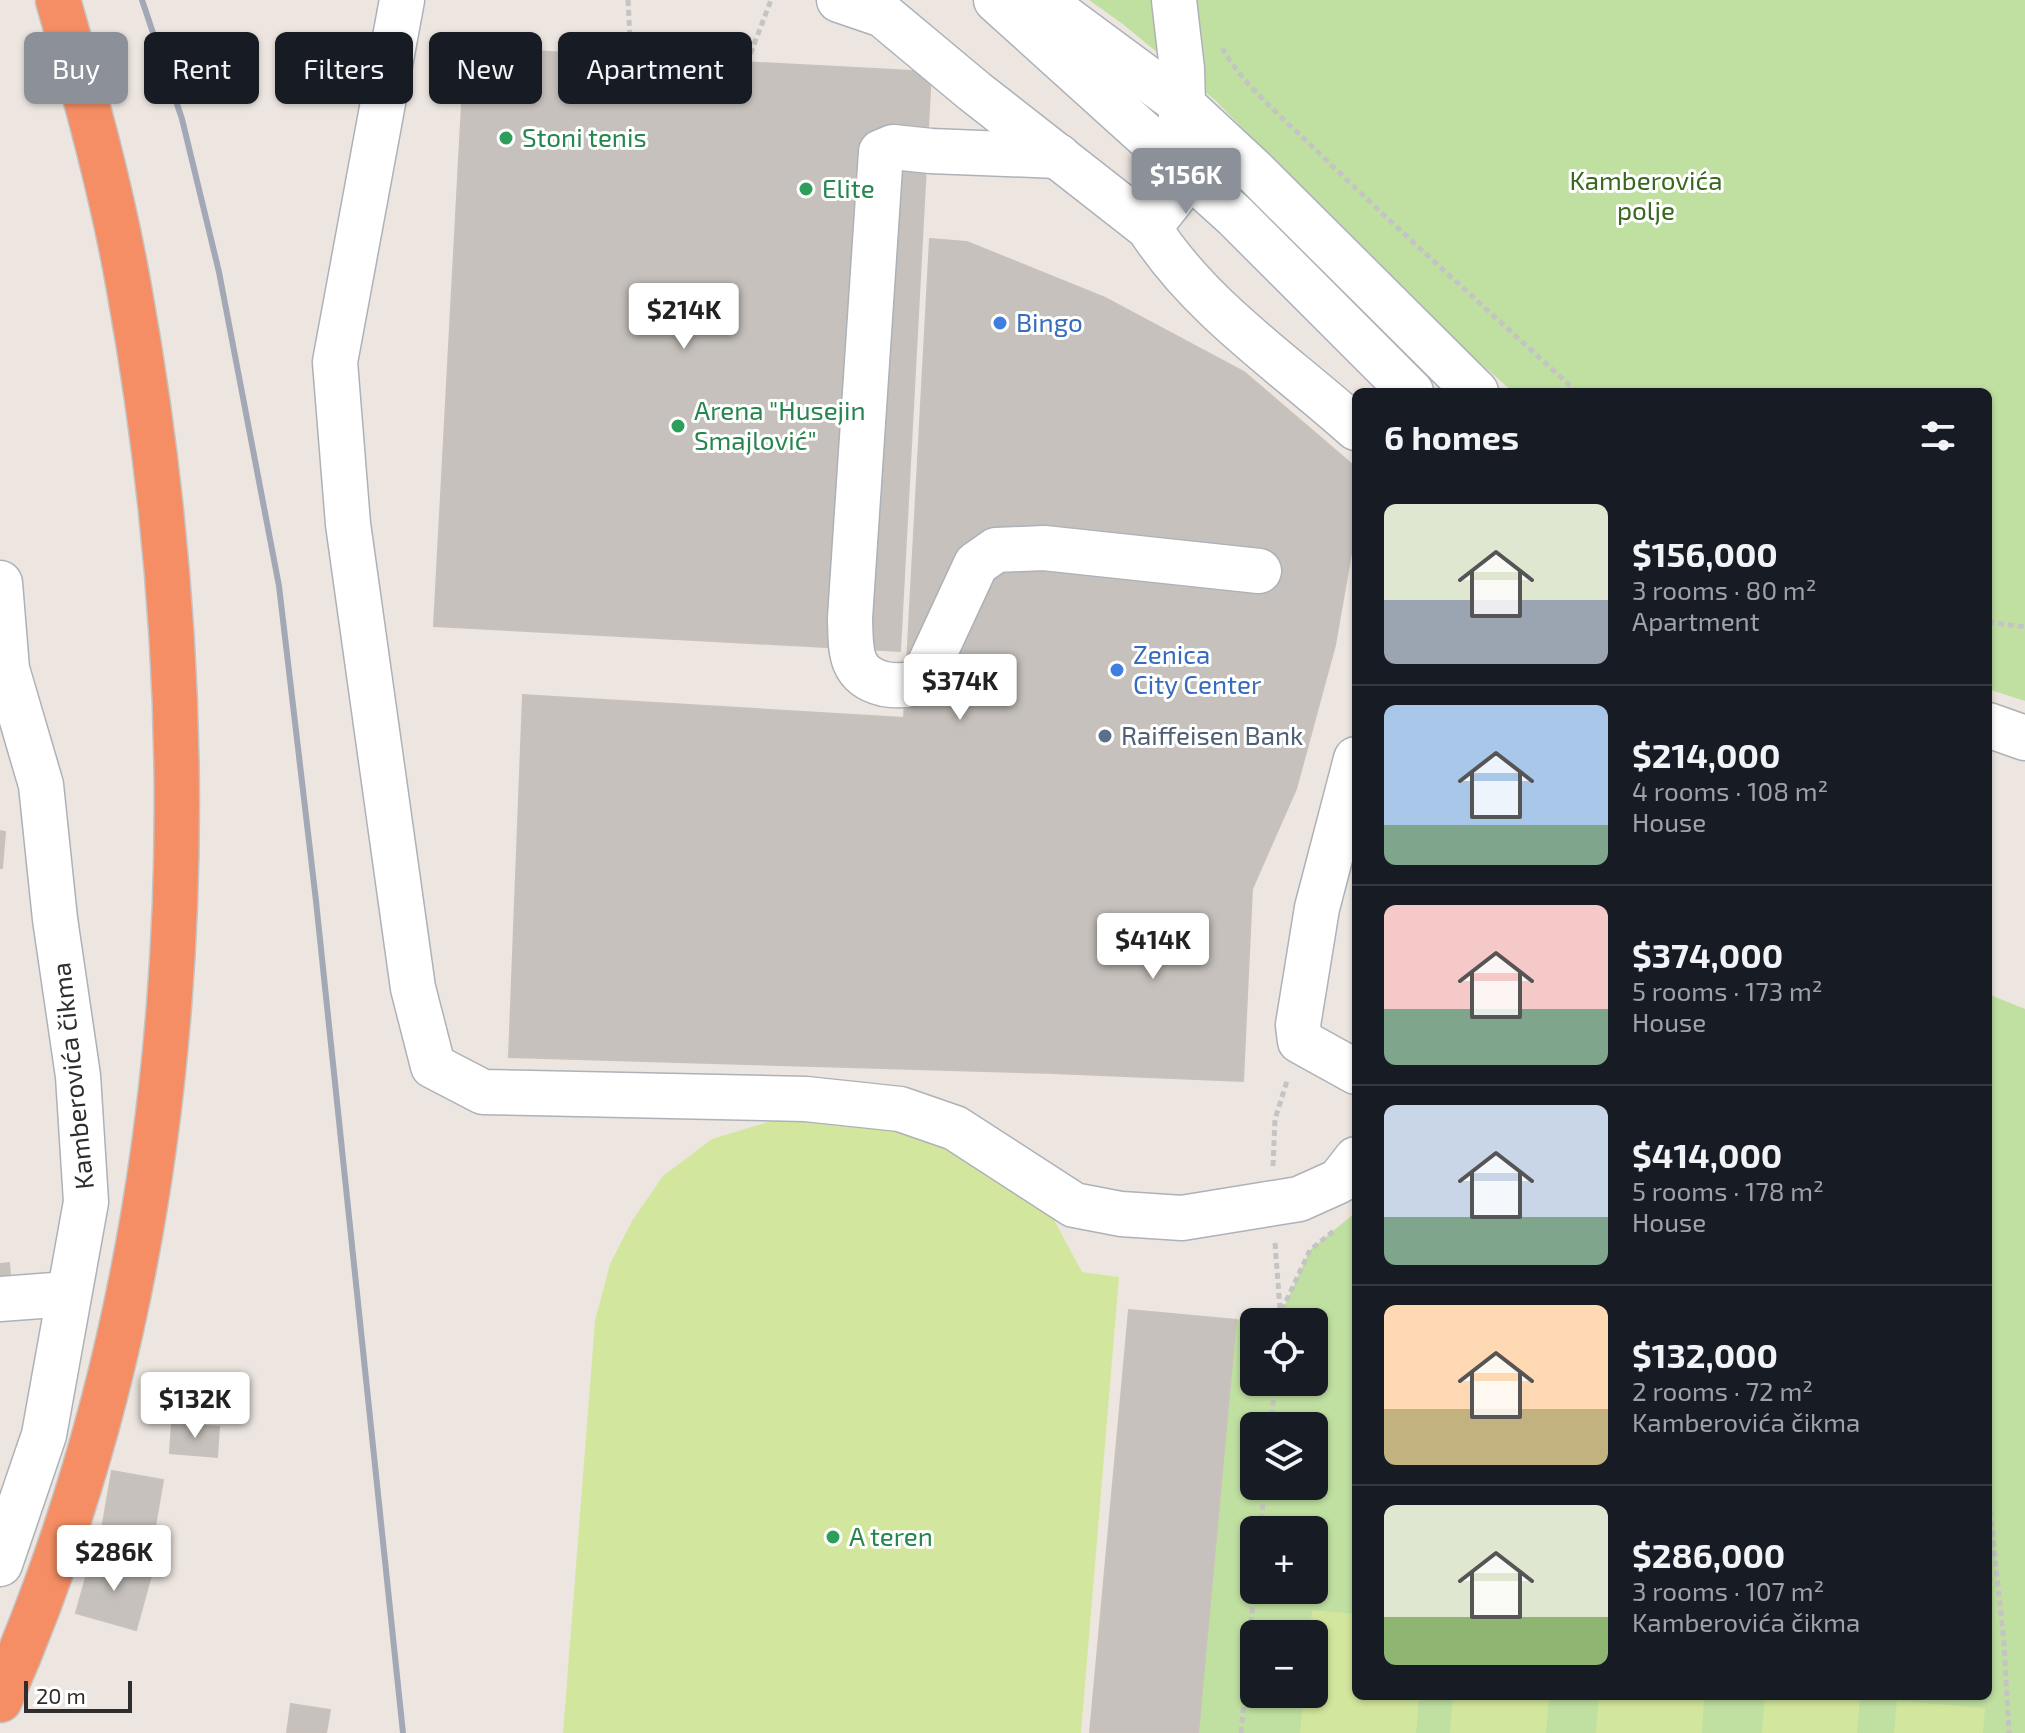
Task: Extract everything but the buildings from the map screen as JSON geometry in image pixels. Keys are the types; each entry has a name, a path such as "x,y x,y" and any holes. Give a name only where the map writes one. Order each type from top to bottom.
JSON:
{"highway":[{"path":"0,1700 57,1558 82,1476 130,1292 148,1197 171,996 177,891 176,704 159,490 129,287 88,105 58,0"}],"street":[{"path":"402,0 335,362 348,524 413,988 433,1066 483,1092 806,1099 900,1109 955,1128 1074,1205 1121,1214 1182,1218 1299,1199 1339,1181 1352,1164"},
{"path":"839,0 883,15 974,91 1149,228 1165,254 1213,305 1352,425"},
{"path":"996,0 1298,276 1407,388"},
{"path":"1041,0 1183,105 1253,170 1472,388"},
{"path":"1149,228 1174,196 1174,160 1183,105 1174,0"},
{"path":"1058,156 893,147 881,152 850,618 855,665 872,681 891,685 916,683 925,674 976,564 996,550 1044,548 1259,571"},
{"name":"Kamberovića čikma","path":"0,583 7,669 41,785 55,919 78,1076 86,1202 44,1435 10,1506 0,1564"},
{"path":"1992,726 2025,738"},
{"path":"1352,774 1317,908 1298,1025 1300,1041 1352,1070"},
{"path":"0,1299 67,1294"}],"path":[{"path":"628,0 630,32"},
{"path":"752,50 771,0"},
{"path":"1221,46 1274,109 1342,176 1573,388"},
{"path":"1992,623 2025,627"},
{"path":"1282,1308 1271,1204 1275,1119 1300,1041"},
{"path":"1283,1308 1310,1250 1345,1222"},
{"path":"1992,1529 2004,1643 2009,1733"},
{"path":"1241,1733 1253,1604"}],"green space":[{"name":"Kamberovića polje","path":"1089,0 2025,0 2025,701 1992,690 1992,388 1508,388 1418,308 1216,101"},
{"path":"1992,996 2025,1009 2025,1733 1198,1733 1236,1320 1240,1319 1240,1396 1328,1396 1328,1308 1283,1308 1310,1250 1352,1215 1352,1700 1992,1700"},
{"path":"830,1116 946,1142 1052,1216 1082,1272 1119,1277 1081,1733 563,1733 595,1321 610,1264 632,1221 663,1176 712,1139 771,1121"},
{"path":"1312,1610 1352,1614 1352,1700 1419,1700 1416,1733 1300,1733 1303,1708 1328,1708 1328,1620 1311,1620"},
{"path":"1453,1700 1549,1700 1546,1733 1450,1733"},
{"path":"1599,1700 1704,1700 1702,1733 1596,1733"},
{"path":"1765,1700 1860,1700 1857,1733 1762,1733"},
{"path":"1897,1701 1985,1708 1983,1733 1894,1733"}],"railway":[{"path":"142,0 182,119 219,272 279,586 316,901 403,1733"}],"place":[{"name":"Stoni tenis","path":"506,138"},
{"name":"Elite","path":"806,189"},
{"name":"Bingo","path":"1000,323"},
{"name":"Arena \"Husejin Smajlović\"","path":"678,426"},
{"name":"Zenica City Center","path":"1117,670"},
{"name":"Raiffeisen Bank","path":"1105,736"},
{"name":"A teren","path":"833,1537"}]}
